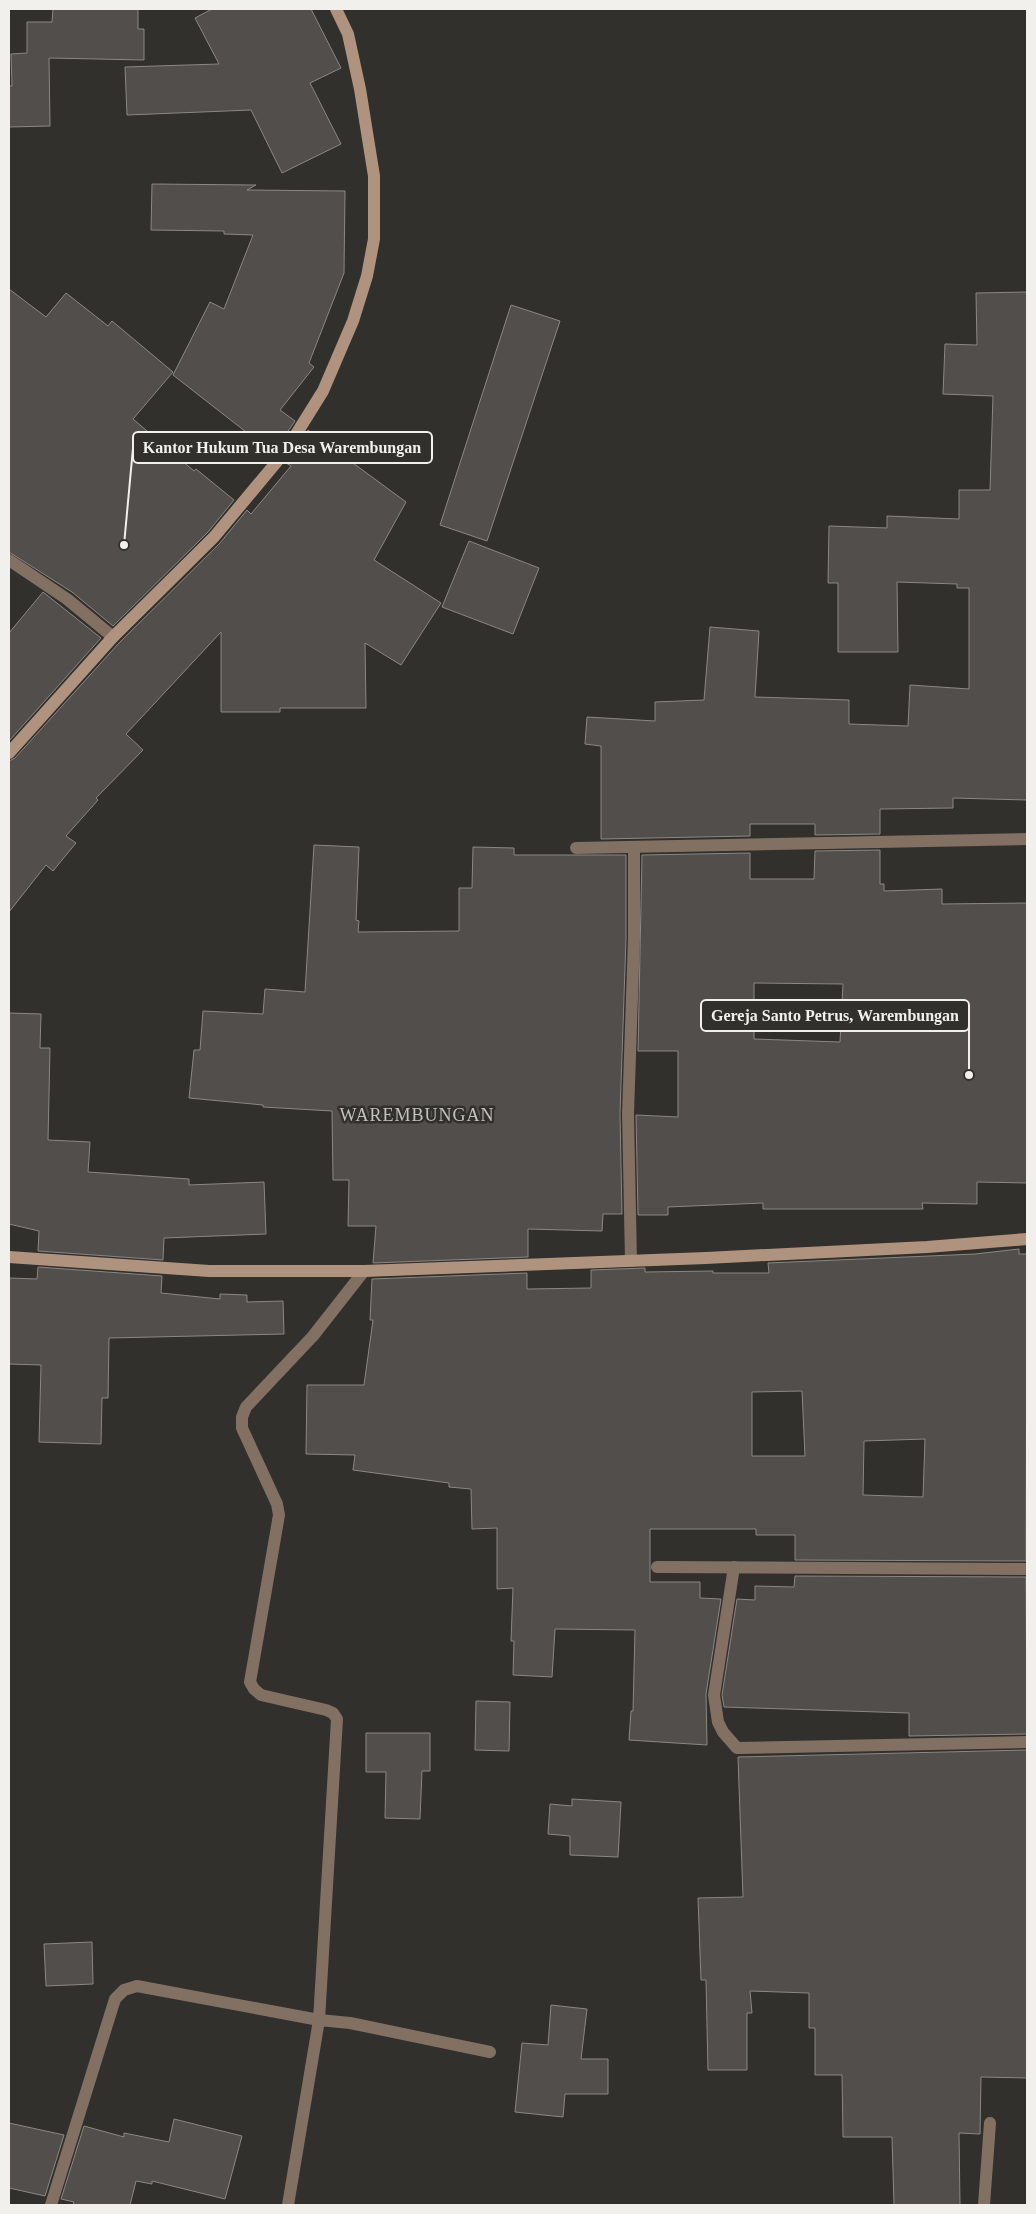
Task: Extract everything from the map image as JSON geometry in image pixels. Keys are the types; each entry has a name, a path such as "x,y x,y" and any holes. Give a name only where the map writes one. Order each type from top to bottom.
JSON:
{"street":[{"path":"9,753 113,637 214,537 285,452 322,391 353,321 367,276 374,240 374,176 360,90 348,34 336,9"},
{"path":"9,560 67,599 113,637"},
{"path":"576,848 1027,839"},
{"path":"631,1261 628,1114 634,938 634,847"},
{"path":"9,1257 209,1271 364,1271 927,1247 1027,1239"},
{"path":"288,2205 319,2020 337,1720 326,1710 262,1695 254,1689 250,1682 279,1515 277,1504 242,1428 242,1417 246,1407 313,1336 364,1271"},
{"path":"657,1567 1027,1569"},
{"path":"734,1567 714,1695 718,1722 723,1732 737,1748 1027,1742"},
{"path":"51,2205 116,1999 124,1990 137,1986 319,2020 350,2023 490,2052"},
{"path":"984,2205 990,2123"}],"building":[{"path":"53,9 138,9 138,29 144,29 144,60 49,58 50,126 9,127 9,86 12,86 11,54 27,53 27,22 52,22"},
{"path":"212,9 311,9 341,68 310,83 341,144 282,173 251,110 127,115 125,67 219,64 195,18"},
{"path":"152,184 256,185 247,190 345,191 344,273 309,363 314,367 280,410 295,421 273,453 173,375 210,302 224,309 253,235 224,234 224,231 151,230"},
{"path":"9,289 46,317 66,293 108,326 112,321 173,372 133,419 194,471 196,469 234,500 208,532 113,626 72,592 9,552"},
{"path":"1027,292 1027,800 953,798 953,808 880,809 880,834 815,835 815,824 750,824 750,836 601,839 601,746 585,744 587,717 655,721 655,702 704,700 710,627 759,631 755,697 849,700 849,724 908,726 910,685 969,689 969,588 957,588 957,584 897,582 898,652 838,652 838,583 828,583 829,526 887,528 887,516 959,519 959,490 990,490 993,396 943,394 945,344 977,345 976,293"},
{"path":"511,305 560,321 487,541 440,525"},
{"path":"308,430 406,502 374,560 441,603 401,665 365,643 366,708 280,708 280,712 221,712 221,632 126,734 143,750 96,798 98,800 66,836 76,843 53,871 46,865 9,912 9,761 15,758 119,643 220,543 247,510 251,514 291,466 286,463"},
{"path":"469,541 539,568 513,634 442,607"},
{"path":"43,592 101,638 9,741 9,633"},
{"path":"314,845 359,847 356,920 359,921 358,932 459,931 459,888 472,888 473,847 514,848 514,855 626,855 626,938 620,1114 622,1214 603,1214 602,1231 528,1229 528,1257 373,1263 376,1226 348,1226 349,1180 333,1180 332,1111 263,1107 263,1105 189,1098 194,1050 200,1050 203,1011 263,1014 265,989 305,992"},
{"path":"880,850 880,884 884,884 884,891 942,889 942,904 1027,903 1027,1183 977,1182 977,1204 922,1203 923,1209 763,1209 763,1203 668,1207 668,1215 638,1215 636,1115 678,1117 678,1051 638,1051 642,855 750,853 750,879 814,879 815,851","holes":["754,983 843,984 840,1042 754,1039"]},
{"path":"9,1013 41,1014 40,1048 50,1048 48,1140 90,1142 88,1172 189,1179 189,1185 264,1182 266,1234 164,1238 163,1260 38,1251 39,1231 9,1224"},
{"path":"1019,1249 1019,1254 1027,1254 1026,1561 795,1560 795,1535 756,1535 756,1529 650,1529 650,1582 700,1582 700,1598 721,1599 706,1694 707,1745 629,1740 631,1711 633,1711 635,1630 555,1629 552,1677 513,1675 514,1641 511,1641 513,1588 497,1589 497,1528 472,1529 471,1489 449,1487 449,1483 353,1470 355,1455 306,1454 307,1385 364,1385 373,1320 370,1320 372,1279 527,1273 527,1289 591,1288 591,1270 645,1268 645,1272 713,1271 713,1273 769,1273 768,1263 975,1254","holes":["802,1391 805,1456 752,1456 752,1392","925,1439 923,1497 863,1495 864,1441"]},
{"path":"38,1267 162,1276 161,1293 220,1299 220,1294 247,1295 247,1302 283,1301 284,1334 109,1338 108,1398 102,1398 101,1444 39,1442 41,1365 9,1364 9,1278 37,1279"},
{"path":"795,1576 1026,1577 1027,1734 909,1736 909,1713 724,1707 722,1695 737,1599 755,1600 755,1586 794,1587"},
{"path":"476,1701 510,1702 509,1751 475,1750"},
{"path":"366,1733 430,1733 430,1771 422,1771 420,1819 385,1818 386,1772 366,1772"},
{"path":"1027,1750 1027,2078 981,2077 980,2134 959,2133 960,2205 894,2205 892,2137 843,2137 842,2075 815,2075 815,2028 809,2028 809,1993 750,1991 752,2013 747,2013 747,2070 708,2070 706,1980 701,1980 698,1898 743,1897 738,1757"},
{"path":"572,1799 621,1802 618,1857 570,1855 570,1836 548,1834 550,1804 572,1806"},
{"path":"92,1942 93,1984 46,1986 44,1944"},
{"path":"551,2005 587,2009 581,2059 608,2059 608,2094 565,2094 563,2117 515,2112 522,2043 548,2045"},
{"path":"174,2119 242,2136 225,2199 152,2181 152,2184 136,2181 130,2205 73,2205 74,2202 61,2199 84,2126 124,2137 124,2133 169,2142"},
{"path":"9,2123 64,2135 45,2196 9,2188"}],"place":[{"name":"Kantor Hukum Tua Desa Warembungan","path":"124,545"},
{"name":"Gereja Santo Petrus, Warembungan","path":"969,1075"}],"district":[{"name":"WAREMBUNGAN","path":"417,1115"}]}
